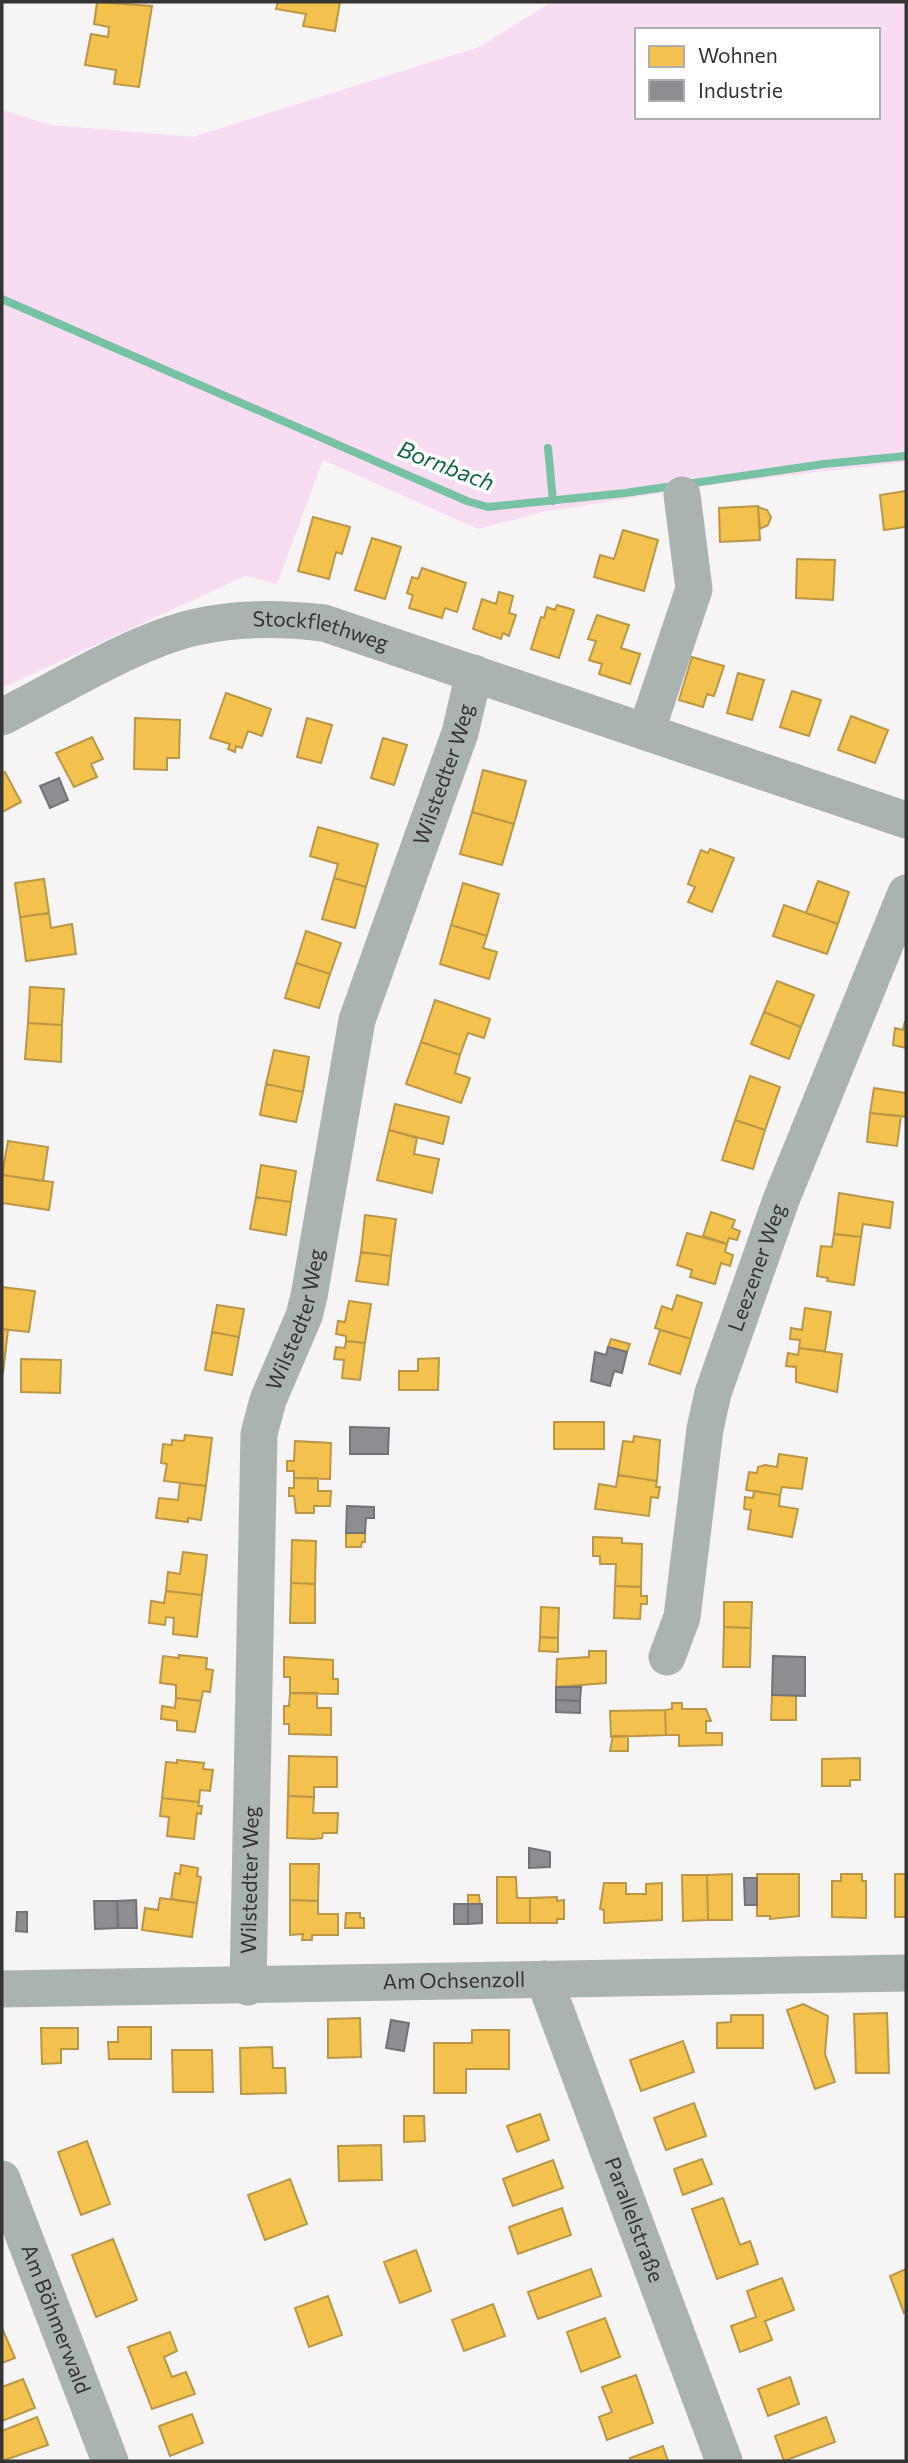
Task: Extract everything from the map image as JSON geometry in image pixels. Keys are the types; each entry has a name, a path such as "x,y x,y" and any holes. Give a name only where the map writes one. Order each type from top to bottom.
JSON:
{"street":[{"path":"646,732 694,589 682,495"},
{"name":"Stockflethweg","path":"2,717 165,638 195,627 260,618 324,623 906,820"},
{"name":"Wilstedter Weg","path":"248,1987 262,1416 309,1296 357,1020 460,733 474,673"},
{"name":"Leezener Weg","path":"667,1657 682,1617 705,1429 713,1393 781,1200 906,892"},
{"name":"Am Ochsenzoll","path":"2,1989 248,1987 906,1973"},
{"name":"Parallelstraße","path":"544,1979 724,2461"},
{"name":"Am Böhmerwald","path":"2,2179 110,2461"}],"shaded area":[{"path":"552,2 906,2 906,462 724,483 543,512 478,529 323,460 277,584 245,576 2,688 2,110 51,125 193,137 479,47"}],"building: Wohnen":[{"path":"97,2 152,6 139,87 114,84 116,70 85,65 91,34 108,37 109,27 94,24"},
{"path":"278,2 340,2 335,31 303,26 306,14 276,9"},
{"path":"906,491 906,527 884,530 880,495"},
{"path":"758,506 760,540 720,542 719,508"},
{"path":"758,507 767,510 771,517 768,525 760,529"},
{"path":"313,517 350,527 342,554 336,552 329,579 298,571"},
{"path":"623,530 658,540 644,591 594,577 600,555 614,559"},
{"path":"372,538 401,547 385,599 355,590"},
{"path":"797,559 835,560 833,600 796,598"},
{"path":"422,568 466,583 457,612 445,608 442,618 409,608 413,595 407,593 412,577 418,579"},
{"path":"499,592 513,596 509,613 516,615 509,636 503,633 501,639 473,629 482,599 496,604"},
{"path":"557,605 574,610 559,658 531,649 541,617 544,618 547,607 555,610"},
{"path":"597,615 629,625 621,648 640,654 630,684 599,674 602,664 589,660 596,641 588,639"},
{"path":"692,657 724,666 714,696 707,694 703,707 679,700"},
{"path":"738,673 764,680 752,720 727,713"},
{"path":"792,691 821,700 809,736 780,727"},
{"path":"226,693 271,709 262,736 248,731 242,748 236,746 235,752 228,749 230,744 210,738"},
{"path":"851,716 888,730 875,763 838,750"},
{"path":"135,718 180,720 179,758 167,758 167,770 134,769"},
{"path":"307,718 332,725 321,763 297,757"},
{"path":"92,737 103,759 91,764 97,777 74,787 56,753"},
{"path":"383,738 407,745 394,785 371,778"},
{"path":"483,770 526,781 514,824 472,812"},
{"path":"5,772 21,802 2,812 2,774"},
{"path":"472,812 514,824 502,865 460,854"},
{"path":"318,827 378,844 366,887 334,878 338,864 310,856"},
{"path":"710,849 734,858 712,912 688,902 695,887 688,884 701,850 708,853"},
{"path":"334,878 366,887 355,928 322,919"},
{"path":"44,879 49,913 20,917 15,883"},
{"path":"818,881 849,892 838,924 806,913"},
{"path":"463,883 499,894 487,936 451,925"},
{"path":"784,905 838,924 827,954 773,936"},
{"path":"49,913 51,928 72,924 76,954 26,961 20,917"},
{"path":"451,925 487,936 483,948 497,952 489,979 440,964"},
{"path":"306,931 341,943 330,974 296,963"},
{"path":"296,963 330,974 319,1008 285,998"},
{"path":"777,981 814,995 801,1027 764,1012"},
{"path":"30,987 64,989 62,1025 28,1023"},
{"path":"435,1000 490,1019 484,1038 468,1033 460,1055 421,1042"},
{"path":"764,1012 801,1027 789,1059 751,1044"},
{"path":"905,1021 906,1048 893,1045 895,1028 903,1030"},
{"path":"28,1023 62,1025 61,1062 25,1059"},
{"path":"421,1042 460,1055 455,1073 470,1078 461,1103 406,1084"},
{"path":"274,1050 309,1057 303,1092 266,1084"},
{"path":"750,1076 780,1087 765,1130 735,1120"},
{"path":"266,1084 303,1092 296,1122 260,1115"},
{"path":"874,1088 906,1093 906,1117 870,1113"},
{"path":"395,1104 449,1117 443,1144 389,1130"},
{"path":"870,1113 901,1116 897,1146 867,1142"},
{"path":"735,1120 765,1130 753,1169 722,1160"},
{"path":"389,1130 417,1138 414,1154 439,1159 432,1193 377,1180"},
{"path":"8,1141 48,1147 43,1181 2,1175"},
{"path":"261,1165 296,1171 291,1202 256,1197"},
{"path":"2,1175 53,1182 49,1210 2,1203"},
{"path":"839,1193 893,1202 890,1228 863,1224 861,1237 834,1234"},
{"path":"256,1197 291,1202 286,1235 250,1229"},
{"path":"711,1212 735,1220 732,1228 740,1231 737,1240 729,1238 727,1244 703,1236"},
{"path":"365,1215 396,1219 391,1256 361,1252"},
{"path":"687,1233 727,1244 725,1252 733,1255 730,1266 721,1263 715,1284 690,1277 692,1270 677,1265"},
{"path":"834,1234 861,1237 854,1285 827,1281 828,1278 817,1276 821,1246 832,1247"},
{"path":"361,1252 391,1256 388,1285 356,1281"},
{"path":"2,1287 35,1291 29,1332 2,1329"},
{"path":"677,1295 702,1303 691,1339 655,1328 662,1306 672,1310"},
{"path":"349,1301 371,1304 365,1343 346,1341 346,1336 336,1334 338,1321 345,1322"},
{"path":"217,1305 244,1309 239,1337 212,1332"},
{"path":"805,1308 831,1312 825,1351 799,1348 800,1340 790,1339 791,1328 802,1330"},
{"path":"2,1329 8,1330 3,1373 2,1373"},
{"path":"660,1330 691,1339 680,1374 649,1364"},
{"path":"212,1332 239,1337 232,1375 205,1370"},
{"path":"611,1339 630,1344 627,1352 608,1347"},
{"path":"346,1341 365,1343 360,1380 342,1378 344,1360 334,1359 336,1347 345,1348"},
{"path":"799,1348 842,1354 837,1392 796,1382 796,1367 786,1366 788,1353 798,1355"},
{"path":"439,1358 438,1390 399,1390 399,1371 418,1371 418,1359"},
{"path":"21,1359 61,1360 60,1393 21,1392"},
{"path":"554,1422 604,1422 604,1449 554,1449"},
{"path":"185,1435 212,1438 206,1486 164,1481 167,1464 161,1463 163,1444 172,1445 172,1440 184,1441"},
{"path":"634,1436 660,1440 657,1481 618,1475 623,1441 633,1442"},
{"path":"295,1441 331,1443 330,1479 294,1478 294,1471 287,1471 287,1461 294,1461"},
{"path":"779,1454 807,1458 802,1489 782,1487 780,1495 746,1490 749,1472 757,1473 758,1467 765,1465 777,1467"},
{"path":"618,1475 657,1481 656,1487 660,1487 658,1498 651,1497 649,1516 595,1509 599,1484 616,1487"},
{"path":"294,1478 318,1478 318,1491 331,1491 330,1506 314,1506 314,1513 296,1513 294,1496 289,1496 289,1488 294,1488"},
{"path":"180,1483 206,1486 201,1520 188,1518 188,1522 156,1518 159,1498 178,1500"},
{"path":"754,1491 780,1495 779,1506 798,1509 792,1537 748,1529 751,1510 744,1509 745,1497 753,1498"},
{"path":"346,1533 365,1533 365,1542 362,1542 361,1547 346,1547"},
{"path":"593,1537 622,1538 622,1543 642,1544 641,1587 615,1586 616,1564 600,1564 600,1556 593,1556"},
{"path":"292,1540 316,1541 315,1584 291,1583"},
{"path":"183,1552 207,1555 202,1595 166,1591 168,1572 180,1574"},
{"path":"291,1583 315,1584 315,1623 290,1623"},
{"path":"615,1586 641,1587 641,1596 647,1596 647,1604 641,1604 640,1619 614,1618"},
{"path":"166,1591 202,1595 197,1637 173,1634 174,1618 166,1617 165,1625 149,1623 151,1601 164,1603"},
{"path":"724,1602 752,1602 751,1628 724,1627"},
{"path":"541,1607 559,1608 558,1638 540,1637"},
{"path":"724,1627 751,1628 750,1667 723,1667"},
{"path":"540,1637 558,1638 558,1652 539,1651"},
{"path":"589,1651 606,1651 606,1683 556,1687 557,1659 589,1657"},
{"path":"179,1655 207,1658 206,1669 213,1670 210,1692 203,1691 201,1701 176,1698 176,1685 160,1683 163,1656 179,1658"},
{"path":"284,1657 333,1660 333,1679 338,1679 338,1694 290,1693 290,1677 284,1677"},
{"path":"290,1693 317,1693 317,1708 331,1708 331,1735 289,1734 289,1724 284,1724 284,1706 289,1706"},
{"path":"772,1695 796,1695 796,1720 771,1720"},
{"path":"176,1698 201,1701 195,1732 177,1730 177,1721 161,1719 162,1706 175,1708"},
{"path":"672,1703 682,1703 682,1709 706,1709 711,1721 706,1721 706,1733 722,1733 722,1745 679,1746 679,1735 666,1735 665,1710 672,1709"},
{"path":"665,1710 666,1735 611,1737 610,1711"},
{"path":"613,1736 628,1736 628,1751 610,1751"},
{"path":"289,1756 337,1757 337,1787 314,1787 314,1797 288,1796"},
{"path":"860,1758 860,1780 850,1780 850,1786 822,1786 822,1759"},
{"path":"177,1760 204,1763 203,1769 213,1770 210,1791 200,1790 199,1802 162,1798 166,1762 177,1763"},
{"path":"288,1796 314,1797 313,1813 338,1813 337,1833 323,1833 322,1838 313,1839 287,1838"},
{"path":"162,1798 199,1802 198,1806 202,1806 201,1814 197,1813 194,1839 167,1836 169,1817 160,1816"},
{"path":"290,1864 319,1864 318,1901 290,1900"},
{"path":"181,1865 198,1868 197,1876 201,1877 197,1903 171,1899 175,1873 180,1874"},
{"path":"732,1874 732,1920 708,1920 707,1875"},
{"path":"757,1874 799,1874 799,1916 770,1919 770,1916 757,1916"},
{"path":"841,1874 862,1874 862,1881 866,1881 866,1918 832,1917 832,1881 841,1881"},
{"path":"895,1874 906,1874 906,1917 895,1917"},
{"path":"682,1875 707,1875 708,1920 683,1921"},
{"path":"497,1877 516,1877 517,1898 530,1898 530,1923 497,1923"},
{"path":"604,1883 626,1883 626,1894 646,1894 646,1884 662,1883 662,1920 604,1923 604,1910 600,1909"},
{"path":"468,1895 479,1895 480,1904 468,1904"},
{"path":"557,1897 557,1901 564,1900 564,1919 557,1919 557,1923 530,1923 530,1898"},
{"path":"160,1898 197,1903 192,1937 142,1930 145,1908 158,1910"},
{"path":"290,1900 318,1901 318,1914 338,1914 338,1935 312,1935 312,1940 302,1940 303,1934 290,1935"},
{"path":"346,1913 360,1913 360,1918 364,1918 364,1928 345,1928"},
{"path":"803,2004 828,2016 825,2054 835,2082 815,2089 787,2010"},
{"path":"887,2013 889,2073 856,2073 854,2014"},
{"path":"731,2015 763,2015 763,2048 717,2048 717,2023 731,2022"},
{"path":"360,2018 361,2057 328,2058 328,2019"},
{"path":"118,2027 151,2027 151,2059 109,2059 108,2042 118,2042"},
{"path":"41,2028 78,2028 78,2049 61,2049 61,2063 42,2064"},
{"path":"472,2030 509,2030 509,2069 466,2069 466,2093 434,2093 434,2043 472,2043"},
{"path":"683,2041 694,2072 641,2091 630,2060"},
{"path":"272,2047 273,2068 285,2068 286,2093 241,2094 240,2048"},
{"path":"172,2050 212,2050 213,2092 173,2092"},
{"path":"694,2103 706,2136 666,2150 654,2118"},
{"path":"540,2114 549,2140 517,2152 507,2126"},
{"path":"404,2116 424,2116 425,2141 404,2142"},
{"path":"87,2141 110,2204 81,2215 58,2152"},
{"path":"381,2145 382,2180 339,2181 338,2146"},
{"path":"702,2159 712,2184 683,2195 674,2169"},
{"path":"553,2160 563,2188 513,2206 503,2179"},
{"path":"290,2179 307,2224 265,2240 248,2195"},
{"path":"723,2198 740,2245 750,2241 758,2264 717,2279 692,2209"},
{"path":"562,2208 571,2235 518,2254 509,2227"},
{"path":"113,2239 137,2300 96,2317 72,2255"},
{"path":"416,2250 431,2291 400,2303 384,2262"},
{"path":"591,2269 601,2296 538,2319 528,2292"},
{"path":"906,2269 906,2312 904,2313 890,2276"},
{"path":"782,2278 794,2310 765,2321 772,2340 740,2352 731,2326 756,2317 747,2291"},
{"path":"328,2296 342,2335 309,2347 295,2308"},
{"path":"493,2304 505,2336 464,2351 452,2320"},
{"path":"605,2318 620,2357 581,2372 567,2332"},
{"path":"2,2328 15,2358 2,2363"},
{"path":"170,2332 177,2351 164,2357 172,2377 186,2372 195,2394 152,2409 128,2347"},
{"path":"636,2375 653,2423 607,2440 599,2417 612,2412 602,2387"},
{"path":"790,2377 799,2404 768,2416 758,2389"},
{"path":"23,2379 35,2408 2,2421 2,2387"},
{"path":"192,2414 203,2443 170,2456 159,2426"},
{"path":"37,2417 48,2445 2,2461 2,2431"},
{"path":"826,2417 835,2442 784,2461 775,2436"},
{"path":"663,2446 668,2461 631,2461 630,2458"}],"building: Industrie":[{"path":"59,778 68,800 50,808 40,786"},
{"path":"608,1347 627,1352 622,1373 614,1371 610,1386 591,1381 595,1352 606,1355"},
{"path":"350,1427 389,1428 388,1454 350,1454"},
{"path":"347,1506 374,1507 374,1518 366,1518 365,1533 346,1533"},
{"path":"773,1656 805,1657 805,1696 772,1695"},
{"path":"556,1687 581,1687 580,1701 556,1700"},
{"path":"556,1700 580,1701 580,1713 556,1712"},
{"path":"529,1848 550,1852 550,1867 529,1868"},
{"path":"744,1878 757,1878 757,1905 745,1905"},
{"path":"136,1900 137,1928 118,1928 117,1901"},
{"path":"94,1901 117,1901 118,1928 95,1929"},
{"path":"454,1904 468,1904 468,1924 454,1924"},
{"path":"468,1904 482,1904 482,1923 468,1924"},
{"path":"17,1912 27,1912 27,1932 16,1931"},
{"path":"391,2020 409,2023 404,2051 386,2048"}],"waterway":[{"name":"Bornbach","path":"2,299 467,501 488,507 625,493 824,464 906,456"},
{"path":"548,448 553,501"}]}
